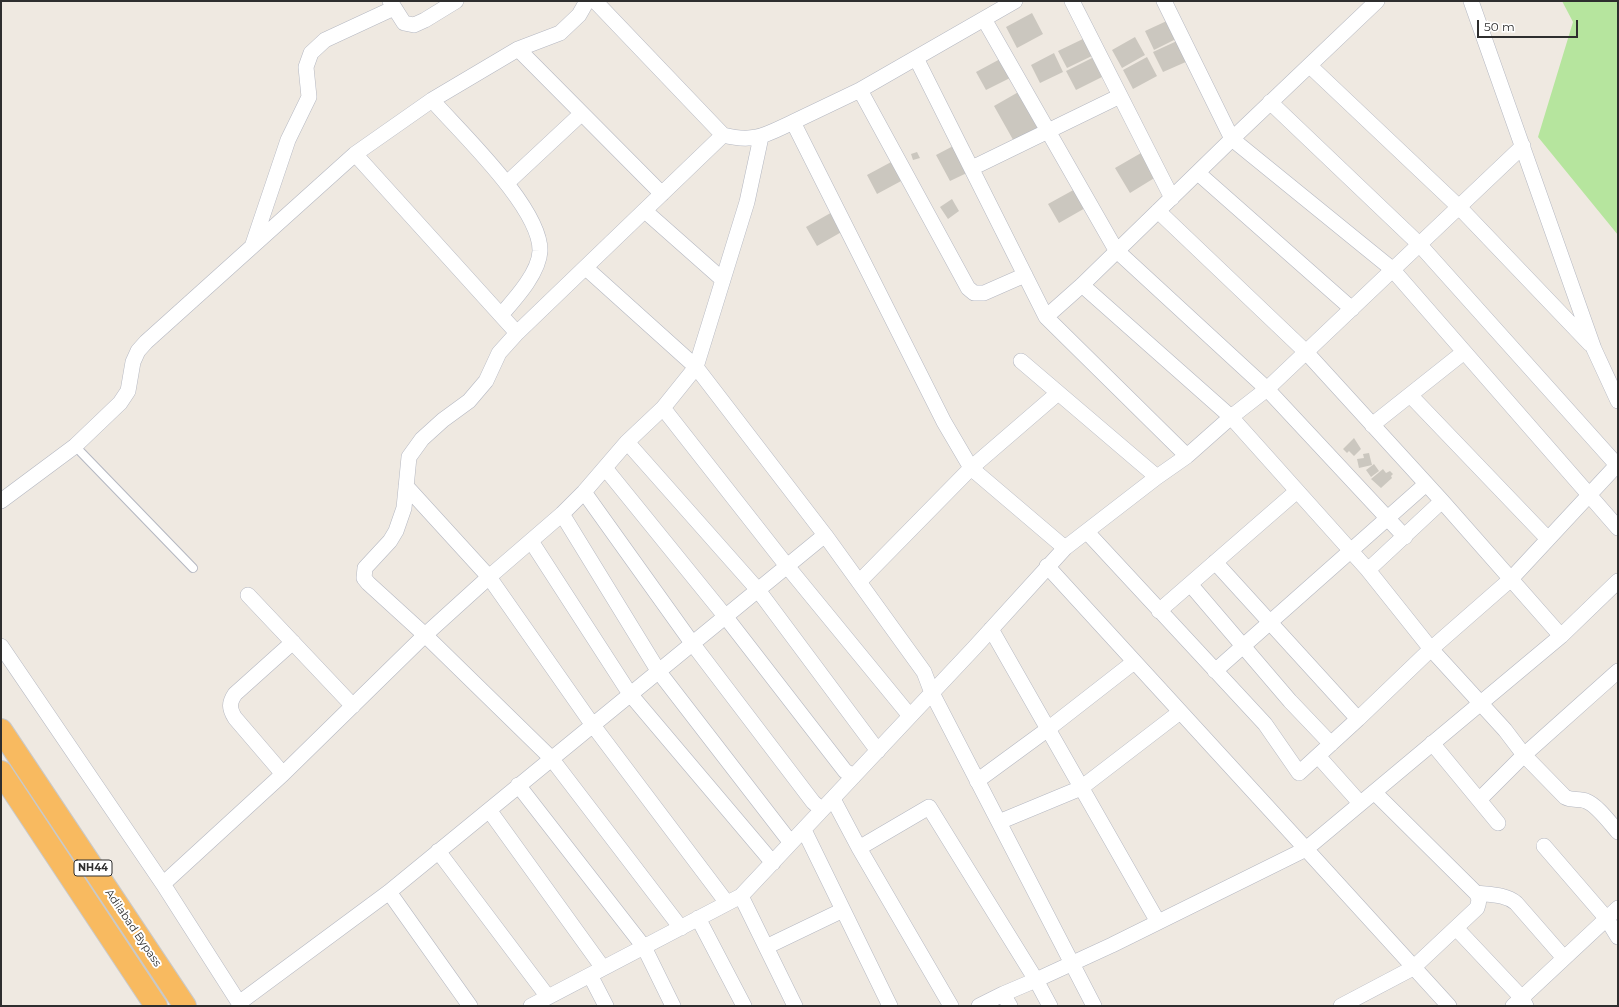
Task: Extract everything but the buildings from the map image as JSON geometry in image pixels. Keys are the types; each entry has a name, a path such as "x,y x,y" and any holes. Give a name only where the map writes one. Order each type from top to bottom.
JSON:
{"highway":[{"name":"Adilabad Bypass","path":"1,730 185,1006"},
{"name":"NH44","path":"1,772 156,1006"}],"street":[{"path":"253,245 288,140 309,98 306,67 311,52 325,40 392,4 404,23 414,25 456,1"},
{"path":"1,501 75,446 120,403 128,391 133,362 138,351 146,342 355,154 432,100 518,50 560,33 579,15 587,1"},
{"path":"595,1 723,135 736,138 761,137 860,90 1015,1"},
{"path":"1072,1 1172,198"},
{"path":"1164,1 1232,139 1392,269 1618,528"},
{"path":"1046,317 1082,285 1116,250 1198,174 1270,102 1310,66 1377,1"},
{"path":"1471,1 1594,349 1618,401"},
{"path":"984,20 1116,250 1268,389 1405,537"},
{"path":"518,50 662,194"},
{"path":"916,58 1046,317 1187,456"},
{"path":"1310,66 1459,207 1594,349"},
{"path":"860,90 968,288 974,293 984,293 1025,275"},
{"path":"972,168 1120,96"},
{"path":"432,100 507,183 532,221 537,232 540,252 537,264 529,280 501,315"},
{"path":"1087,532 1265,724 1299,773 1358,720 1431,650 1511,579 1617,465 1419,244 1270,102"},
{"path":"507,183 581,114"},
{"path":"793,122 944,422 971,468 1065,548"},
{"path":"680,928 551,758 426,635 364,578 364,572 367,564 385,548 396,531 404,508 409,457 422,439 469,401 486,381 499,353 517,333 723,135"},
{"path":"163,884 283,774 426,635 489,577 562,514 584,492 627,442 663,408 696,367 747,202 761,137"},
{"path":"530,1006 741,896 932,693 1065,548 1157,477 1187,456 1268,389 1392,269 1523,146"},
{"path":"355,154 517,333"},
{"path":"1198,174 1352,309"},
{"path":"645,211 724,280"},
{"path":"1158,211 1306,352 1442,501 1561,636"},
{"path":"586,268 696,367 825,534 924,672 932,693 1094,1006"},
{"path":"1082,285 1232,418 1352,551 1431,650 1505,730 1524,755 1565,797 1570,800 1586,801 1594,806 1618,832"},
{"path":"1372,425 1464,352"},
{"path":"1021,361 1157,477"},
{"path":"858,582 971,468 1058,393"},
{"path":"1410,395 1548,539"},
{"path":"663,408 787,566 910,716"},
{"path":"627,442 758,590 878,751"},
{"path":"605,468 725,616 845,771 854,776"},
{"path":"1215,671 1426,484"},
{"path":"406,486 489,577 592,724 727,904"},
{"path":"1159,611 1297,491"},
{"path":"584,492 692,644 813,802 822,810"},
{"path":"1368,570 1442,501"},
{"path":"562,514 659,672 791,843"},
{"path":"1,646 163,884 240,1005 389,892 592,724 659,672 825,534"},
{"path":"531,541 630,694 773,863"},
{"path":"1215,562 1358,720"},
{"path":"1047,566 1449,1006"},
{"path":"979,1006 1006,1000 1036,980 1306,849 1561,636 1618,581"},
{"path":"1190,584 1290,701 1331,744"},
{"path":"248,595 353,706"},
{"path":"991,629 1158,922"},
{"path":"283,774 235,718 230,710 230,701 293,642"},
{"path":"977,781 1048,729 1134,662"},
{"path":"1480,800 1524,755 1618,671"},
{"path":"999,822 1081,788 1180,712"},
{"path":"1432,744 1498,823"},
{"path":"1318,756 1360,803"},
{"path":"518,785 644,947 672,1006"},
{"path":"1341,1006 1362,1002 1413,968 1477,908 1479,898 1476,893 1374,792"},
{"path":"833,799 859,848 951,1006"},
{"path":"859,848 929,807 1036,980 1050,1006"},
{"path":"489,810 597,972 606,1006"},
{"path":"804,830 890,1006"},
{"path":"1544,846 1607,919 1618,937"},
{"path":"438,851 548,997"},
{"path":"389,892 470,1006"},
{"path":"1476,893 1505,896 1511,899 1564,958"},
{"path":"741,896 766,947 791,1005"},
{"path":"1456,928 1520,1003 1564,958 1618,908"},
{"path":"766,947 843,910"},
{"path":"698,918 744,1006"}],"lane":[{"path":"75,446 193,568"}],"green space":[{"path":"1562,1 1618,1 1618,235 1538,137 1573,22"}]}
